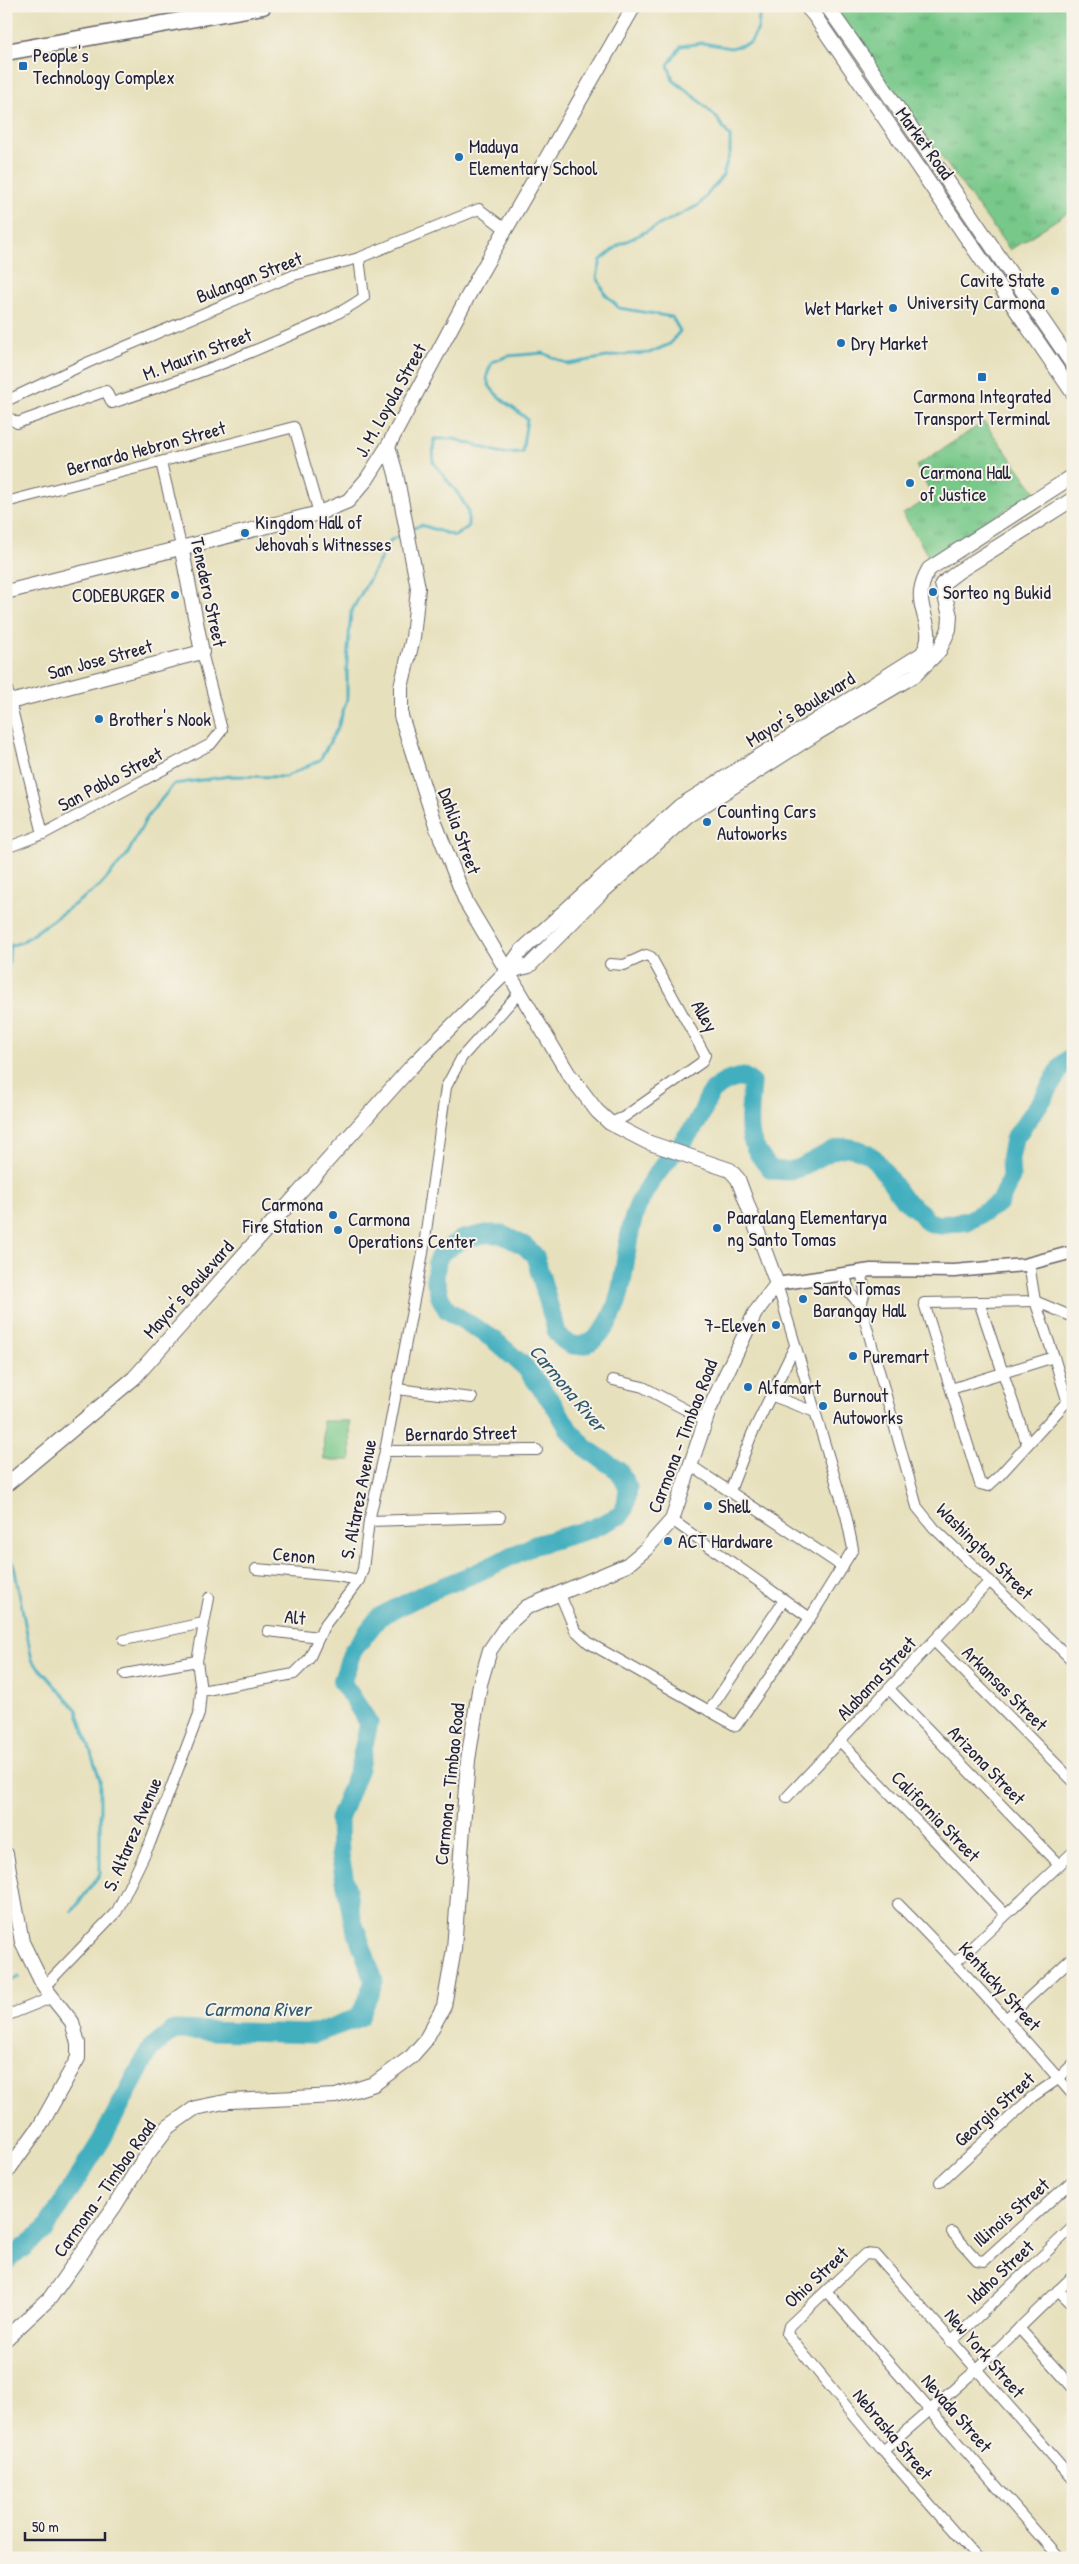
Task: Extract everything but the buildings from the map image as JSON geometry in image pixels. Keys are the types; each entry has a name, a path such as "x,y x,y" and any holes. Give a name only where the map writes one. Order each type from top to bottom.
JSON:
{"highway":[{"path":"6,52 263,6"}],"main road":[{"name":"J. M. Loyola Street","path":"6,592 180,546 319,514 348,501 367,479 388,446 506,229 634,6"},
{"name":"Market Road","path":"806,6 943,201 1010,303 1073,393"},
{"name":"Market Road","path":"827,6 1073,366"},
{"name":"Dahlia Street","path":"388,446 396,474 418,588 414,638 401,687 401,716 435,824 466,902 506,972 568,1073 597,1111 610,1123 674,1153 730,1170 738,1179 777,1284"},
{"name":"Mayor's Boulevard","path":"6,1485 134,1378 411,1067 506,972 521,951 680,806 922,654 928,645 928,636 920,593 929,569 1073,476"},
{"name":"Mayor's Boulevard","path":"506,972 529,966 600,894 687,816 817,733 915,675 939,651 949,629 950,616 942,584 959,571 1073,499"},
{"name":"Tenedero Street","path":"180,546 202,652"},
{"name":"San Jose Street","path":"8,702 202,652"},
{"name":"Carmona - Timbao Road","path":"6,2339 50,2298 114,2207 143,2160 168,2127 195,2108 230,2101 336,2096 374,2084 411,2057 425,2042 444,2006 454,1949 464,1796 473,1719 482,1676 490,1650 507,1625 527,1607 627,1565 646,1550 672,1520 705,1420 730,1362 751,1321 777,1284"},
{"path":"6,1854 22,1942 48,1992 72,2022 78,2058 40,2126 6,2173"}],"street":[{"name":"Bulangan Street","path":"6,401 89,362 294,275 359,258 479,209 506,229"},
{"name":"M. Maurin Street","path":"6,416 17,423 106,391 112,403 212,370 290,336 353,305 364,297 359,258"},
{"name":"Bernardo Hebron Street","path":"6,502 294,427 319,514"},
{"name":"Tenedero Street","path":"161,462 180,546"},
{"name":"Tenedero Street","path":"202,652 222,730"},
{"path":"6,685 8,702 43,834"},
{"name":"San Pablo Street","path":"6,848 43,834 211,744 222,730"},
{"name":"Alley","path":"610,964 624,966 646,955 651,957 705,1055 702,1062 624,1117 610,1123"},
{"name":"S. Altarez Avenue","path":"48,1992 117,1911 150,1843 199,1714 201,1691 294,1674 309,1659 324,1626 359,1580 363,1569 369,1521 386,1451 423,1253 446,1087 462,1057 519,993"},
{"path":"559,1592 575,1630 589,1643 736,1726 810,1618 853,1549 846,1514 794,1348 777,1284 861,1271 954,1271 1029,1264 1073,1252"},
{"path":"1029,1264 1035,1301 1070,1398 988,1486 980,1484 924,1303 1035,1301 1073,1317"},
{"name":"Washington Street","path":"861,1271 865,1291 861,1306"},
{"name":"Washington Street","path":"844,1273 850,1293 861,1306 916,1507 934,1528 1073,1661"},
{"path":"979,1302 1027,1444"},
{"path":"730,1491 752,1434 794,1348"},
{"path":"951,1389 1054,1357"},
{"path":"613,1380 643,1387 705,1420"},
{"path":"397,1389 472,1398"},
{"path":"770,1395 815,1412"},
{"name":"Bernardo Street","path":"386,1451 537,1450"},
{"path":"690,1465 843,1567"},
{"path":"369,1521 500,1517"},
{"path":"672,1520 810,1618"},
{"name":"Cenon","path":"256,1569 337,1576 359,1580"},
{"name":"Alabama Street","path":"787,1797 841,1742 990,1582"},
{"path":"201,1691 197,1661 209,1598"},
{"path":"709,1711 784,1600"},
{"path":"124,1640 203,1623"},
{"name":"Alt","path":"268,1631 319,1637"},
{"name":"Arkansas Street","path":"934,1641 1073,1781"},
{"path":"125,1674 197,1661"},
{"name":"Arizona Street","path":"890,1690 1059,1865"},
{"name":"California Street","path":"841,1742 1005,1914"},
{"path":"956,1962 1073,1852"},
{"name":"Kentucky Street","path":"898,1904 956,1962 1073,2095"},
{"path":"1007,2018 1073,1957"},
{"path":"6,2016 48,1992"},
{"name":"Georgia Street","path":"940,2182 1043,2087 1058,2079 1073,2064"},
{"name":"Illinois Street","path":"952,2232 977,2260 984,2261 1073,2180"},
{"name":"Idaho Street","path":"951,2342 1073,2227"},
{"name":"New York Street","path":"870,2253 876,2255 1073,2479"},
{"name":"Ohio Street","path":"787,2329 865,2254 870,2253"},
{"path":"883,2451 976,2370 1073,2276"},
{"path":"1058,2290 1073,2305"},
{"name":"Nevada Street","path":"827,2292 1060,2558"},
{"path":"1019,2328 1073,2388"},
{"name":"Nebraska Street","path":"787,2329 787,2334 883,2451 977,2558"}],"green space":[{"path":"830,6 1073,6 1073,209 1010,250"},
{"path":"984,422 1035,491 930,559 903,514 933,496 916,466"},
{"path":"323,1421 350,1421 351,1460 324,1460"}],"waterway":[{"path":"410,530 421,525 455,536 468,527 468,510 459,495 433,462 434,439 454,439 502,453 522,452 527,419 502,400 488,383 487,377 492,362 508,356 543,353 568,364 618,355 649,353 670,344 680,331 672,317 619,308 605,294 597,277 601,260 619,245 699,205 723,175 730,152 730,137 716,117 673,80 668,65 681,46 703,43 731,48 750,43 758,29 760,6"},
{"path":"6,947 22,942 100,886 127,855 147,817 174,784 230,776 285,777 320,760 338,727 347,699 347,661 351,612 391,540 403,534"},
{"path":"6,994 10,946"},
{"name":"Carmona River","path":"6,2262 45,2230 101,2141 151,2048 174,2030 314,2034 360,2017 374,1981 353,1922 340,1855 339,1819 359,1768 369,1723 342,1682 352,1652 379,1617 428,1592 474,1574 535,1545 591,1529 621,1515 626,1504 628,1488 619,1471 587,1449 569,1430 557,1409 525,1367 493,1339 447,1310 440,1297 435,1279 437,1261 442,1252 462,1239 486,1234 501,1234 525,1246 535,1256 557,1333 570,1344 584,1344 597,1337 608,1323 614,1311 619,1298 628,1243 639,1203 654,1178 698,1121 710,1094 723,1083 744,1077 752,1083 750,1120 752,1140 756,1150 772,1170 787,1171 800,1168 833,1150 846,1147 860,1150 874,1158 904,1200 920,1212 928,1222 940,1225 968,1221 999,1203 1011,1178 1010,1159 1014,1139 1043,1099 1062,1065 1073,1055"},
{"path":"6,1552 14,1566 32,1660 77,1710 100,1780 100,1874 72,1912"},
{"path":"6,1982 19,1977"}],"place":[{"name":"People's Technology Complex","path":"23,66"},
{"name":"Maduya Elementary School","path":"459,157"},
{"name":"Cavite State University Carmona","path":"1055,291"},
{"name":"Wet Market","path":"893,308"},
{"name":"Dry Market","path":"841,343"},
{"name":"Carmona Integrated Transport Terminal","path":"982,377"},
{"name":"Carmona Hall of Justice","path":"910,483"},
{"name":"Kingdom Hall of Jehovah's Witnesses","path":"245,533"},
{"name":"Sorteo ng Bukid","path":"933,592"},
{"name":"CODEBURGER","path":"175,595"},
{"name":"Brother's Nook","path":"99,719"},
{"name":"Counting Cars Autoworks","path":"707,822"},
{"name":"Carmona Fire Station","path":"333,1215"},
{"name":"Paaralang Elementarya ng Santo Tomas","path":"717,1228"},
{"name":"Carmona Operations Center","path":"338,1230"},
{"name":"Santo Tomas Barangay Hall","path":"803,1299"},
{"name":"7-Eleven","path":"776,1325"},
{"name":"Puremart","path":"853,1356"},
{"name":"Alfamart","path":"748,1387"},
{"name":"Burnout Autoworks","path":"823,1406"},
{"name":"Shell","path":"708,1506"},
{"name":"ACT Hardware","path":"668,1541"}]}
